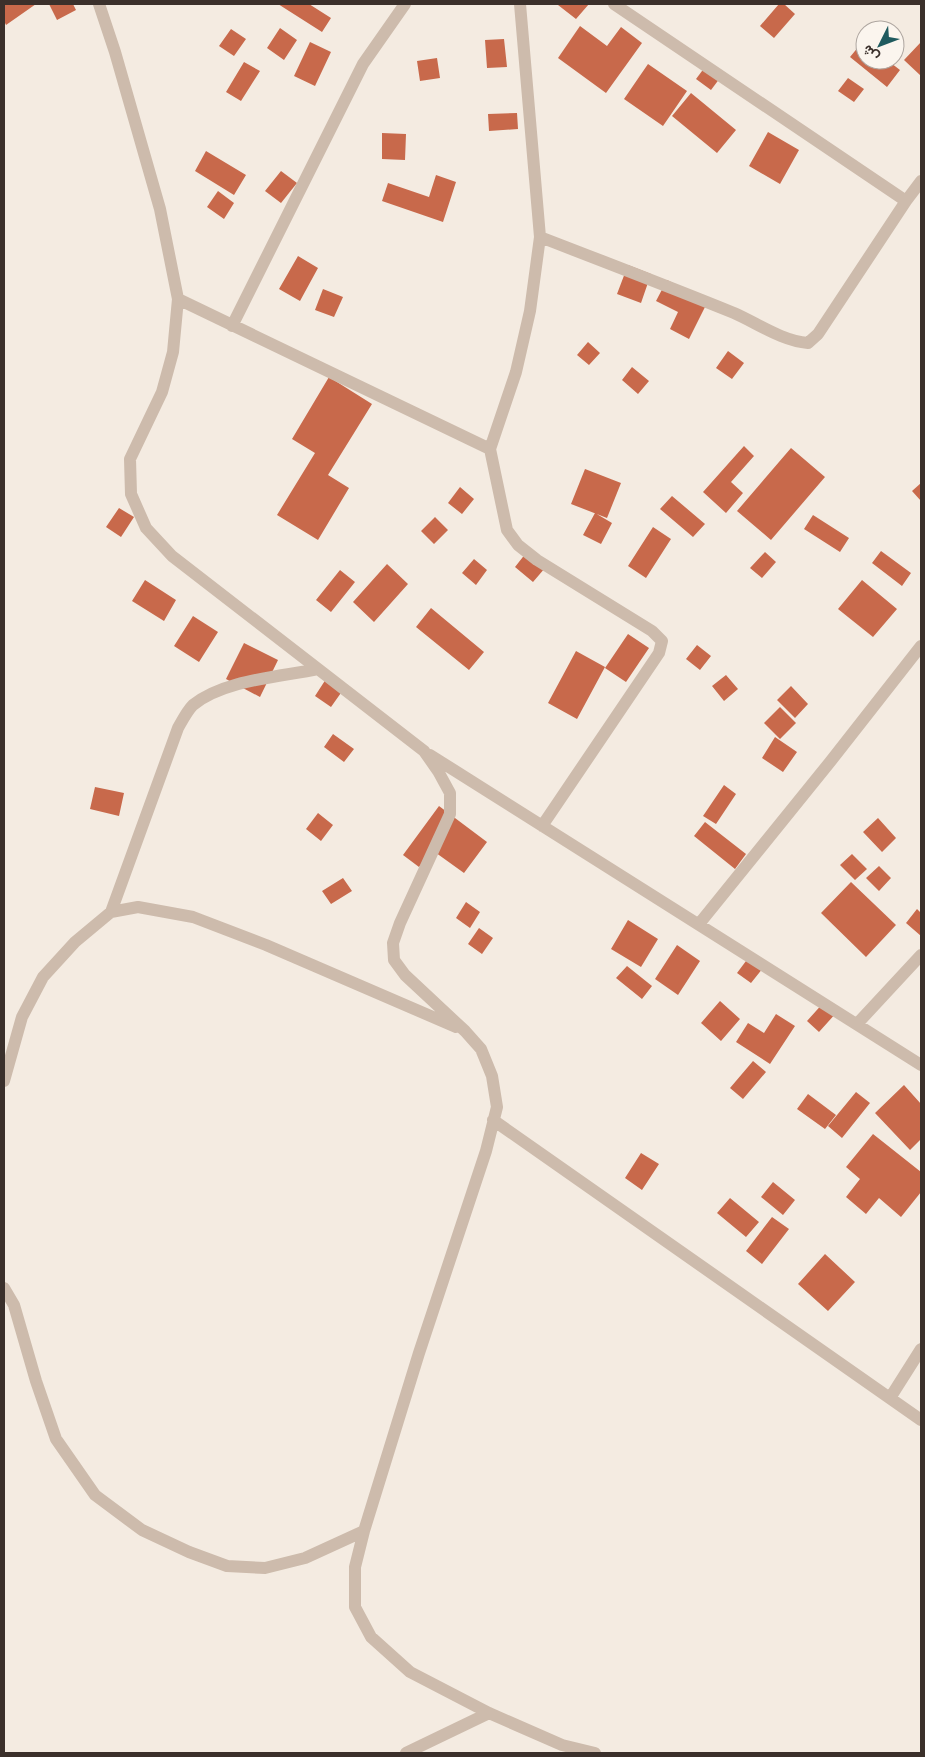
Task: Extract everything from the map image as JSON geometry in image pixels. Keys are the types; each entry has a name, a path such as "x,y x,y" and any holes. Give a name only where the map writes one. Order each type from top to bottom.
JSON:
{"street":[{"path":"98,4 115,52 160,209 178,299 173,352 162,392 130,459 131,494 146,528 172,556 424,751 921,1065"},
{"path":"232,326 363,64 405,4"},
{"path":"520,4 540,238 530,311 516,372 490,449 507,530 518,546 537,560 652,631 662,641 659,653 542,826"},
{"path":"614,4 906,201"},
{"path":"540,238 643,276 738,315 796,342 808,343 818,334 921,181"},
{"path":"178,299 490,449"},
{"path":"699,924 921,646"},
{"path":"111,912 178,728 191,707 209,694 233,685 318,669"},
{"path":"424,751 450,793 450,814 400,923 393,942 394,960 405,975 465,1031 481,1049 492,1076 497,1107 486,1151 364,1531 355,1567 355,1607 371,1637 410,1672 489,1713 562,1745 595,1753"},
{"path":"4,1081 22,1017 43,977 75,942 111,912 138,907 193,917 266,945 465,1031"},
{"path":"857,1024 921,954"},
{"path":"494,1120 921,1420"},
{"path":"4,1288 14,1305 36,1381 56,1439 95,1495 142,1530 189,1552 227,1566 265,1568 305,1558 364,1531"},
{"path":"890,1398 921,1349"},
{"path":"406,1753 489,1713"}],"building":[{"path":"4,4 36,4 6,25 4,21"},
{"path":"49,4 73,4 76,10 57,20"},
{"path":"278,4 309,4 331,18 322,32"},
{"path":"559,4 589,4 576,19"},
{"path":"779,4 784,4 795,14 774,38 760,26"},
{"path":"580,26 607,46 621,27 642,43 606,93 558,58"},
{"path":"280,28 297,40 284,60 267,48"},
{"path":"231,29 246,39 234,56 219,46"},
{"path":"504,39 507,67 487,68 485,40"},
{"path":"310,42 331,52 315,86 294,76"},
{"path":"921,42 921,76 905,61"},
{"path":"855,51 855,61 850,57"},
{"path":"437,58 440,78 420,81 417,61"},
{"path":"244,62 260,71 241,101 226,92"},
{"path":"708,63 723,74 711,90 696,79"},
{"path":"648,64 687,91 663,126 624,99"},
{"path":"866,70 900,70 887,87"},
{"path":"848,78 864,89 854,102 838,91"},
{"path":"691,93 736,130 717,153 672,116"},
{"path":"517,113 518,129 489,131 488,114"},
{"path":"768,132 799,150 780,184 749,166"},
{"path":"382,133 406,134 405,160 382,159"},
{"path":"206,151 246,175 234,195 195,171"},
{"path":"281,171 297,183 281,203 265,191"},
{"path":"436,175 456,182 443,222 382,201 388,183 429,197"},
{"path":"218,191 234,203 224,219 207,207"},
{"path":"298,256 318,268 300,301 279,289"},
{"path":"628,265 651,274 641,303 617,294"},
{"path":"667,280 708,301 689,339 670,329 678,312 656,301"},
{"path":"323,289 343,297 334,317 315,310"},
{"path":"588,342 600,353 589,365 577,355"},
{"path":"728,351 744,363 732,379 716,368"},
{"path":"632,367 649,381 638,394 622,380"},
{"path":"329,377 372,404 328,475 349,488 318,540 277,515 315,453 292,439"},
{"path":"744,446 754,456 731,482 743,493 726,513 703,492"},
{"path":"791,448 825,477 771,540 737,511"},
{"path":"585,469 621,483 607,518 571,504"},
{"path":"921,483 921,501 912,491"},
{"path":"460,487 474,499 462,514 448,503"},
{"path":"672,496 705,524 693,537 660,509"},
{"path":"119,508 134,517 121,537 106,527"},
{"path":"595,513 612,523 601,544 583,535"},
{"path":"813,515 849,538 840,552 804,529"},
{"path":"435,517 448,530 434,544 421,531"},
{"path":"653,527 671,539 646,578 628,566"},
{"path":"881,551 911,573 902,586 872,563"},
{"path":"765,552 776,562 762,578 750,568"},
{"path":"526,553 545,568 533,582 515,567"},
{"path":"474,559 487,570 476,585 462,573"},
{"path":"387,564 408,584 374,622 353,602"},
{"path":"340,570 355,582 331,612 316,600"},
{"path":"145,580 176,600 164,621 132,601"},
{"path":"862,580 897,609 873,637 838,609"},
{"path":"431,608 484,652 469,670 416,627"},
{"path":"193,616 218,632 199,662 174,646"},
{"path":"628,634 649,648 626,682 605,668"},
{"path":"244,643 278,660 260,697 226,679"},
{"path":"697,645 711,656 700,670 686,659"},
{"path":"576,651 605,667 577,719 548,703"},
{"path":"726,675 738,689 724,701 712,686"},
{"path":"326,679 343,690 331,707 315,696"},
{"path":"791,686 808,704 795,718 777,700"},
{"path":"780,707 796,723 780,739 764,723"},
{"path":"333,734 354,749 344,762 324,747"},
{"path":"775,737 797,752 783,772 762,758"},
{"path":"724,785 736,794 716,824 703,816"},
{"path":"95,787 124,793 119,816 90,809"},
{"path":"439,806 487,842 464,873 432,850 419,867 403,855"},
{"path":"318,813 333,825 321,841 306,829"},
{"path":"878,818 896,838 882,852 863,832"},
{"path":"705,822 746,854 735,869 694,836"},
{"path":"852,854 867,869 855,880 840,865"},
{"path":"879,866 891,878 879,891 866,878"},
{"path":"343,878 352,891 331,904 322,891"},
{"path":"851,882 896,925 866,957 821,913"},
{"path":"466,902 480,912 470,928 456,918"},
{"path":"917,909 921,913 921,936 906,923"},
{"path":"628,920 658,939 641,967 611,949"},
{"path":"479,928 493,938 482,954 468,944"},
{"path":"677,945 700,961 678,995 655,979"},
{"path":"749,957 763,968 751,983 737,973"},
{"path":"627,966 652,986 642,999 616,978"},
{"path":"720,1001 740,1019 721,1041 701,1023"},
{"path":"825,1001 837,1012 819,1032 807,1021"},
{"path":"776,1014 795,1026 770,1064 736,1042 748,1023 764,1033"},
{"path":"753,1061 766,1072 743,1099 730,1088"},
{"path":"904,1085 921,1104 921,1139 910,1150 875,1113"},
{"path":"856,1092 870,1103 842,1138 828,1126"},
{"path":"808,1094 836,1115 825,1129 797,1109"},
{"path":"873,1134 921,1172 921,1192 901,1217 879,1198 866,1214 846,1197 860,1179 846,1167"},
{"path":"641,1153 659,1164 642,1190 625,1178"},
{"path":"773,1182 795,1200 783,1215 761,1197"},
{"path":"730,1198 759,1222 746,1237 717,1213"},
{"path":"772,1217 789,1229 762,1264 746,1251"},
{"path":"825,1254 855,1282 828,1311 798,1284"}]}
